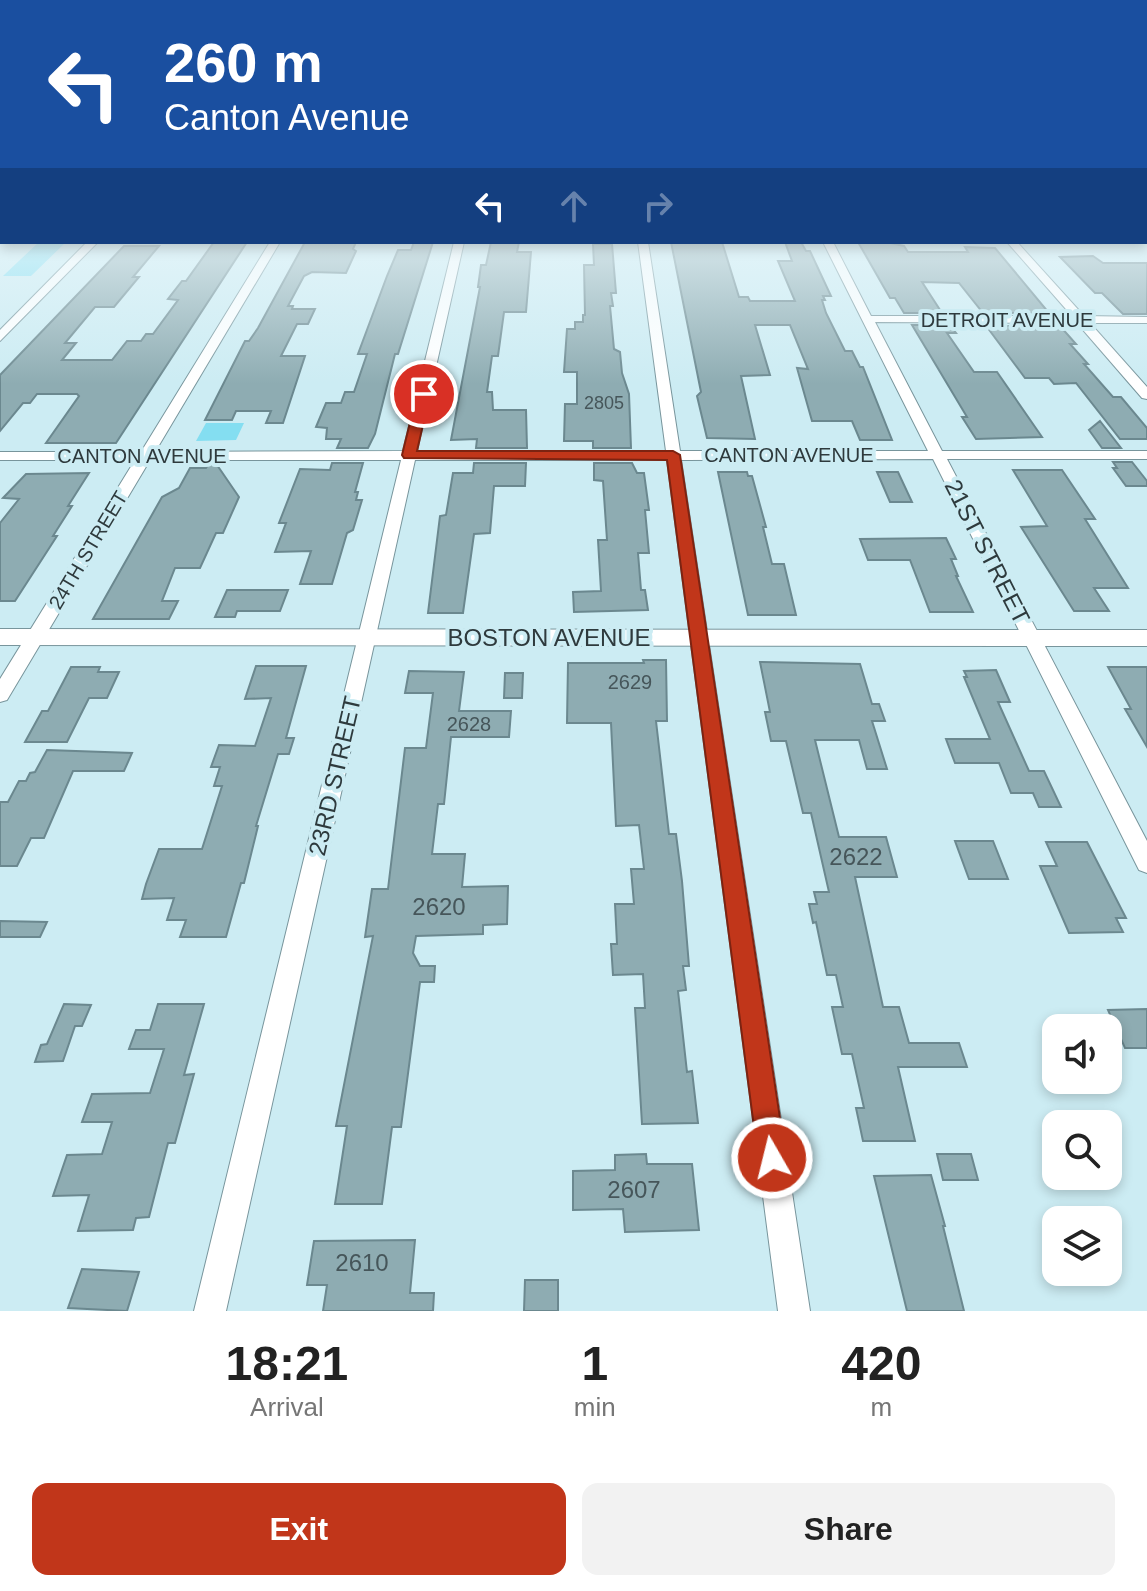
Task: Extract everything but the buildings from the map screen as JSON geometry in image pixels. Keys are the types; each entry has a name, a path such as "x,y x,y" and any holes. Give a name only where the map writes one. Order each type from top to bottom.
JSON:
{"street":[{"path":"0,337 73,262"},
{"name":"24TH STREET","path":"0,695 263,262"},
{"name":"23RD STREET","path":"210,1311 454,262"},
{"path":"646,262 794,1311"},
{"name":"21ST STREET","path":"838,262 1147,863"},
{"path":"1030,262 1147,395"},
{"name":"DETROIT AVENUE","path":"867,319 1147,320"},
{"name":"CANTON AVENUE","path":"0,456 1147,455"},
{"name":"BOSTON AVENUE","path":"0,637 1147,638"}],"shaded area":[{"path":"18,262 45,262 31,276 3,276"},
{"path":"206,423 244,423 236,440 196,441"}],"route":[{"path":"424,394 409,455 673,455 772,1158"}]}
